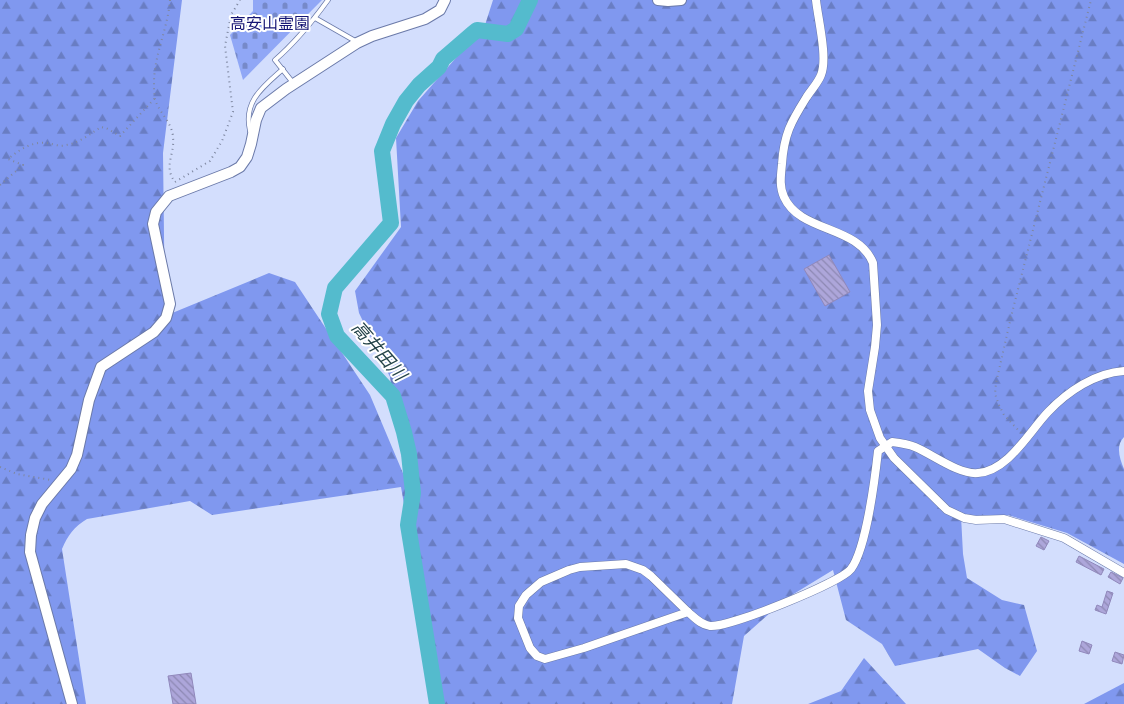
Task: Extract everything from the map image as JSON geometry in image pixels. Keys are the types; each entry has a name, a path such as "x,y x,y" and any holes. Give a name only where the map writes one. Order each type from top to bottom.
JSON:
{"street":[{"path":"72,703 30,552 31,535 35,518 42,504 71,469 77,455 89,400 100,367 154,332 166,318 170,304 153,224 156,212 169,196 240,167 246,157 256,120 262,108 358,43 372,36 425,19 440,10 445,0"},
{"path":"658,0 681,0"},
{"path":"816,0 824,60 821,75 786,132 780,182 784,198 792,210 802,217 851,239 863,247 870,255 873,263 877,325 868,392 870,410 880,438 894,458 947,510 964,518 976,520 1004,519 1064,538 1124,573"},
{"path":"688,612 584,648 545,659 536,656 530,648 518,618 519,606 526,595 541,582 580,567 626,564 643,570 705,626 728,623 803,596 845,575 854,563 862,544 878,450 892,442 912,446 965,472 978,473 990,470 1002,464 1048,412 1065,396 1088,381 1111,372 1124,371"}],"lane":[{"path":"295,84 275,60 292,46 316,18 328,0"},
{"path":"316,18 358,43"},
{"path":"252,140 248,113 260,90 283,69"}],"path":[{"path":"170,0 154,68 155,98 173,136 169,172 183,191"},
{"path":"175,182 210,161 222,141 233,112 225,46 231,15 240,0"},
{"path":"1026,439 1004,415 998,405 995,394 996,383 1091,0"},
{"path":"0,185 23,165 8,159 19,149 44,142 66,146 83,139 101,127 120,136 155,98"},
{"path":"0,467 17,474 61,482"}],"green space":[{"path":"0,0 182,0 163,153 165,316 269,273 295,282 370,395 405,478 390,377 359,313 355,291 401,227 396,138 418,101 485,25 493,0 1124,0 1124,437 1119,448 1124,469 1124,564 1067,533 1008,515 961,516 963,554 967,578 1002,600 1024,605 1037,651 1020,676 978,649 895,666 882,644 846,620 833,570 787,598 744,636 732,704 439,704 401,487 212,515 190,501 87,519 75,528 62,549 86,704 0,704"},
{"name":"高安山霊園","path":"253,0 322,0 243,80 230,35 253,11"},
{"path":"864,658 906,704 808,704 841,691"},
{"path":"1124,683 1124,704 1084,704"}],"building":[{"path":"829,255 850,292 825,306 804,269"},
{"path":"1041,537 1049,541 1044,550 1036,546"},
{"path":"1079,556 1104,569 1101,575 1076,562"},
{"path":"1111,572 1123,578 1120,584 1108,577"},
{"path":"1107,591 1113,593 1106,614 1095,610 1097,605 1102,607"},
{"path":"1082,641 1092,645 1089,654 1079,651"},
{"path":"1115,652 1124,655 1122,664 1112,661"},
{"path":"191,673 196,704 173,704 168,676"}],"waterway":[{"name":"高井田川","path":"437,704 408,525 413,493 409,454 404,432 393,396 337,336 329,314 335,288 391,223 382,151 393,124 406,101 419,85 439,67 443,59 477,30 508,34 516,29 530,0"}]}
